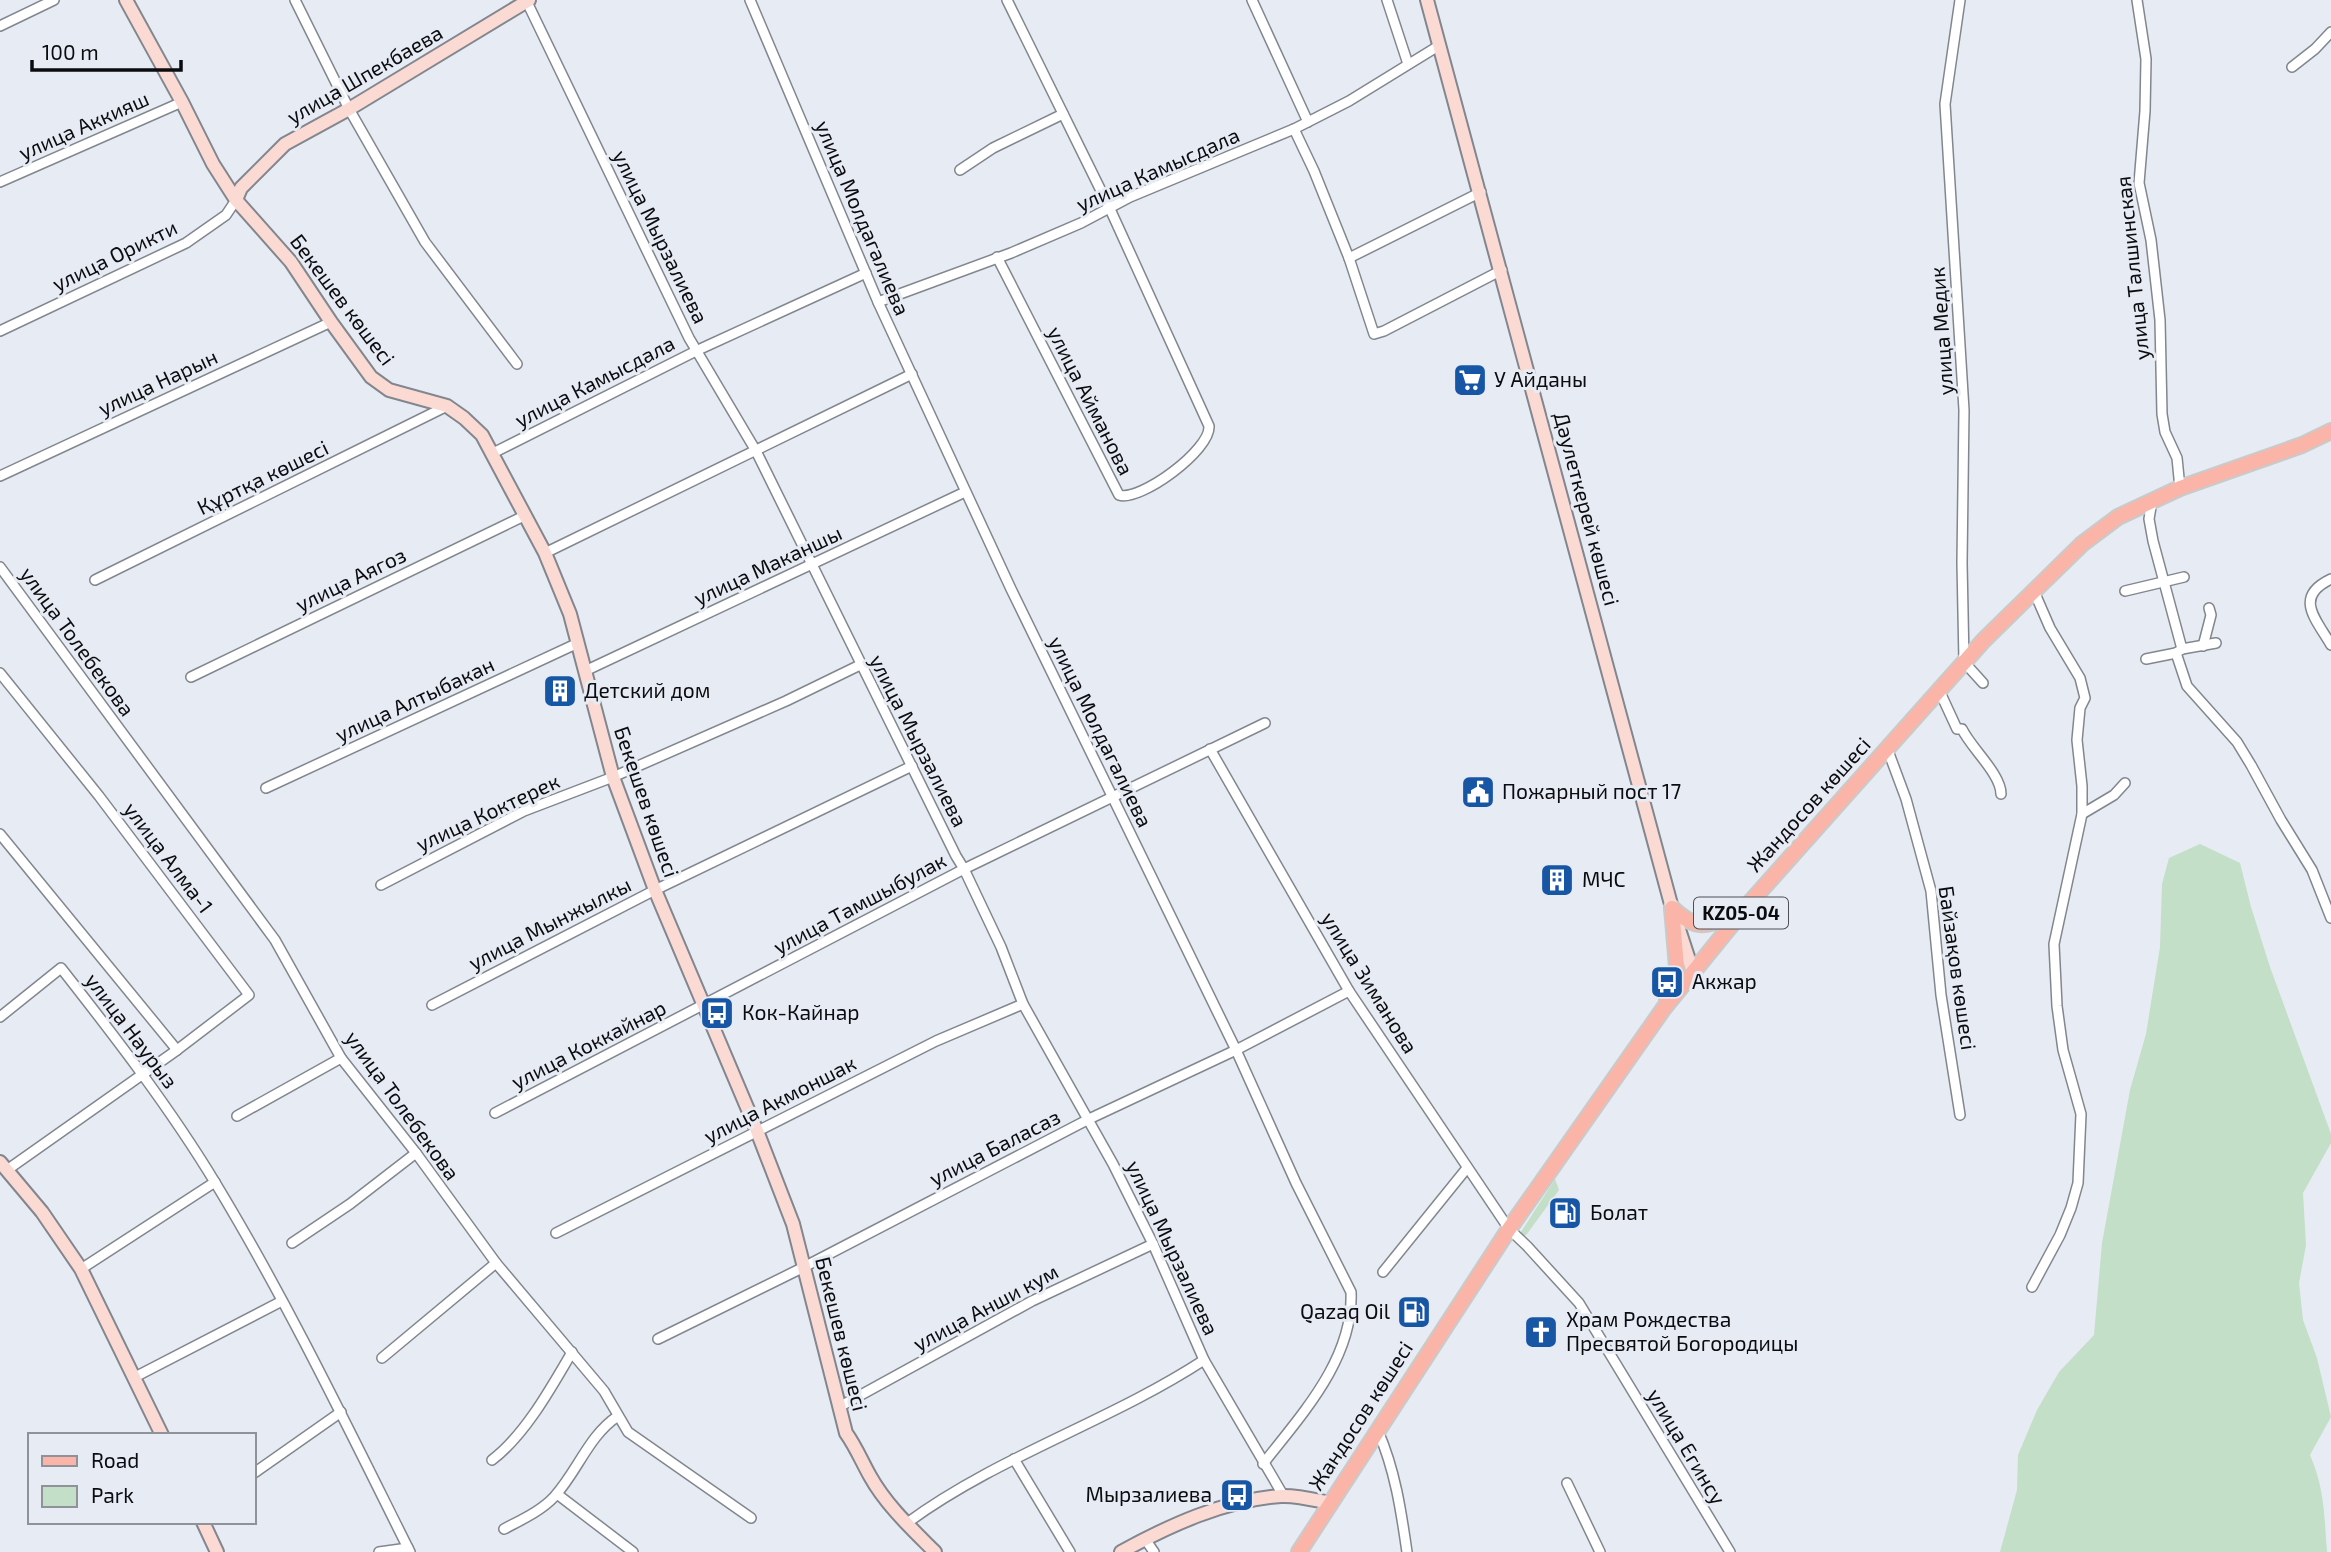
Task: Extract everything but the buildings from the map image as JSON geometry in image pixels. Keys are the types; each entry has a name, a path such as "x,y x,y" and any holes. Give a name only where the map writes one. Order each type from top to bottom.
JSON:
{"main road":[{"name":"Бекешев көшесі","path":"125,0 213,164 236,200 291,262 331,322 372,376 389,390 447,407 464,418 482,435 526,515 545,553 569,614 613,777 655,890 700,1007 757,1131 793,1224 846,1433 861,1455 870,1476 906,1523 935,1552"},
{"name":"улица Шпекбаева","path":"236,200 241,188 285,144 349,109 527,0"},
{"name":"Дәулеткерей көшесі","path":"1427,0 1672,908 1693,972"},
{"name":"Жандосов көшесі","path":"1299,1552 1509,1229 1664,1007 1746,907 1964,662 2034,589 2082,544 2118,517 2152,499 2302,445 2331,431"},
{"path":"1672,908 1686,921 1707,925 1746,907"},
{"path":"1664,1007 1677,967 1672,908"},
{"path":"4,1166 42,1212 81,1269 161,1433"},
{"path":"1121,1552 1222,1506 1283,1495 1330,1503"},
{"path":"205,1524 217,1552"}],"street":[{"path":"0,26 54,0"},
{"path":"295,0 349,109 425,242 517,364"},
{"name":"улица Мырзалиева","path":"527,0 689,338 756,451 814,565 860,665 964,869 1001,947 1023,1004 1088,1119 1153,1244 1204,1360 1283,1495"},
{"name":"улица Молдагалиева","path":"750,0 878,302 965,492 1236,1050 1296,1183 1351,1292 1352,1304 1344,1337 1330,1373 1309,1406 1263,1464"},
{"path":"1007,0 1110,209"},
{"path":"1252,0 1308,122"},
{"path":"1387,0 1408,64"},
{"name":"улица Медик","path":"1960,0 1945,104 1960,320 1964,425 1964,662"},
{"name":"улица Талшинская","path":"2137,0 2146,60 2144,136 2139,183 2151,240 2160,320 2162,414 2165,432 2177,458 2180,488"},
{"path":"2292,66 2331,32"},
{"name":"улица Камысдала","path":"878,302 1081,223 1130,198 1294,129 1349,101 1440,45"},
{"name":"улица Аккияш","path":"0,182 182,102"},
{"path":"960,170 993,148 1063,114"},
{"path":"1294,129 1349,258 1374,334 1502,270"},
{"path":"1349,258 1480,192"},
{"name":"улица Орикти","path":"0,331 186,243 226,215 236,200"},
{"name":"улица Айманова","path":"997,257 1121,496 1135,493 1180,467 1198,450 1210,431 1110,209"},
{"name":"улица Камысдала","path":"493,453 698,350 866,273"},
{"name":"улица Нарын","path":"0,476 331,322"},
{"path":"545,553 912,374"},
{"name":"Құртқа көшесі","path":"95,580 447,407"},
{"name":"улица Маканшы","path":"585,671 965,492"},
{"path":"2152,499 2149,519 2187,686 2236,741 2251,765 2312,870 2331,918"},
{"name":"улица Аягоз","path":"191,677 526,515"},
{"name":"улица Толебекова","path":"0,567 275,940 341,1058 416,1153 496,1263 604,1391 628,1433 751,1518"},
{"path":"2125,591 2184,577"},
{"path":"2331,579 2313,591 2310,598 2312,615 2331,645"},
{"path":"2032,1287 2060,1235 2078,1184 2081,1114 2063,1051 2054,944 2082,814 2077,740 2080,709 2085,698 2080,678 2039,608 2034,589"},
{"path":"2203,646 2211,615 2208,608"},
{"name":"улица Алтыбакан","path":"266,788 578,643"},
{"path":"2146,659 2216,643"},
{"path":"1964,662 1983,683"},
{"name":"улица Коктерек","path":"381,885 524,811 613,777 786,701 860,665"},
{"name":"улица Алма-1","path":"0,673 99,796 249,995 177,1050 4,1166"},
{"path":"1939,690 1957,729 1962,729 1999,781 2001,794"},
{"name":"улица Тамшыбулак","path":"700,1007 964,869 1265,723"},
{"name":"Байзақов көшесі","path":"1887,748 1906,799 1931,891 1941,995 1960,1115"},
{"name":"улица Зиманова","path":"1210,749 1349,991 1509,1229"},
{"name":"улица Мынжылкы","path":"432,1005 655,890 912,766"},
{"path":"2082,814 2114,795 2125,783"},
{"path":"0,834 177,1050"},
{"path":"0,852 9,844"},
{"name":"улица Наурыз","path":"0,1017 61,968 144,1073 215,1182 282,1301 341,1412 409,1550 379,1552"},
{"name":"улица Баласаз","path":"658,1339 1088,1119 1236,1050 1349,991"},
{"name":"улица Акмоншак","path":"556,1233 936,1041 1023,1004"},
{"name":"улица Коккайнар","path":"495,1113 700,1007"},
{"path":"237,1116 341,1058"},
{"path":"292,1243 350,1204 416,1153"},
{"path":"1383,1272 1468,1168"},
{"path":"81,1269 215,1182"},
{"name":"улица Егинсу","path":"1509,1229 1579,1303 1730,1552"},
{"name":"улица Анши кум","path":"839,1407 1032,1301 1153,1244"},
{"path":"382,1359 496,1263"},
{"path":"135,1377 282,1301"},
{"path":"492,1460 506,1450 551,1388 572,1352"},
{"path":"906,1523 941,1498 1171,1381 1204,1360"},
{"path":"256,1472 341,1412"},
{"path":"504,1529 548,1504 594,1438 618,1416"},
{"path":"1378,1431 1387,1452 1402,1510 1407,1552"},
{"path":"1014,1459 1070,1552"},
{"path":"1567,1483 1600,1552"},
{"path":"557,1494 632,1552"},
{"path":"1145,1539 1154,1552"}],"green space":[{"path":"2200,844 2240,863 2270,967 2331,1134 2331,1143 2303,1193 2306,1245 2299,1283 2303,1320 2317,1358 2331,1417 2310,1455 2321,1491 2327,1552 2000,1552 2017,1490 2018,1455 2037,1410 2059,1372 2094,1335 2102,1243 2130,1090 2146,1034 2160,947 2162,884 2169,858"},
{"path":"1555,1179 1559,1190 1522,1237 1519,1235"}],"place":[{"name":"У Айданы","path":"1470,380"},
{"name":"Детский дом","path":"560,691"},
{"name":"Пожарный пост 17","path":"1478,792"},
{"name":"МЧС","path":"1557,880"},
{"name":"Акжар","path":"1667,982"},
{"name":"Кок-Кайнар","path":"717,1013"},
{"name":"Болат","path":"1565,1213"},
{"name":"Qazaq Oil","path":"1414,1312"},
{"name":"Храм Рождества Пресвятой Богородицы","path":"1541,1332"},
{"name":"Мырзалиева","path":"1237,1495"}]}
